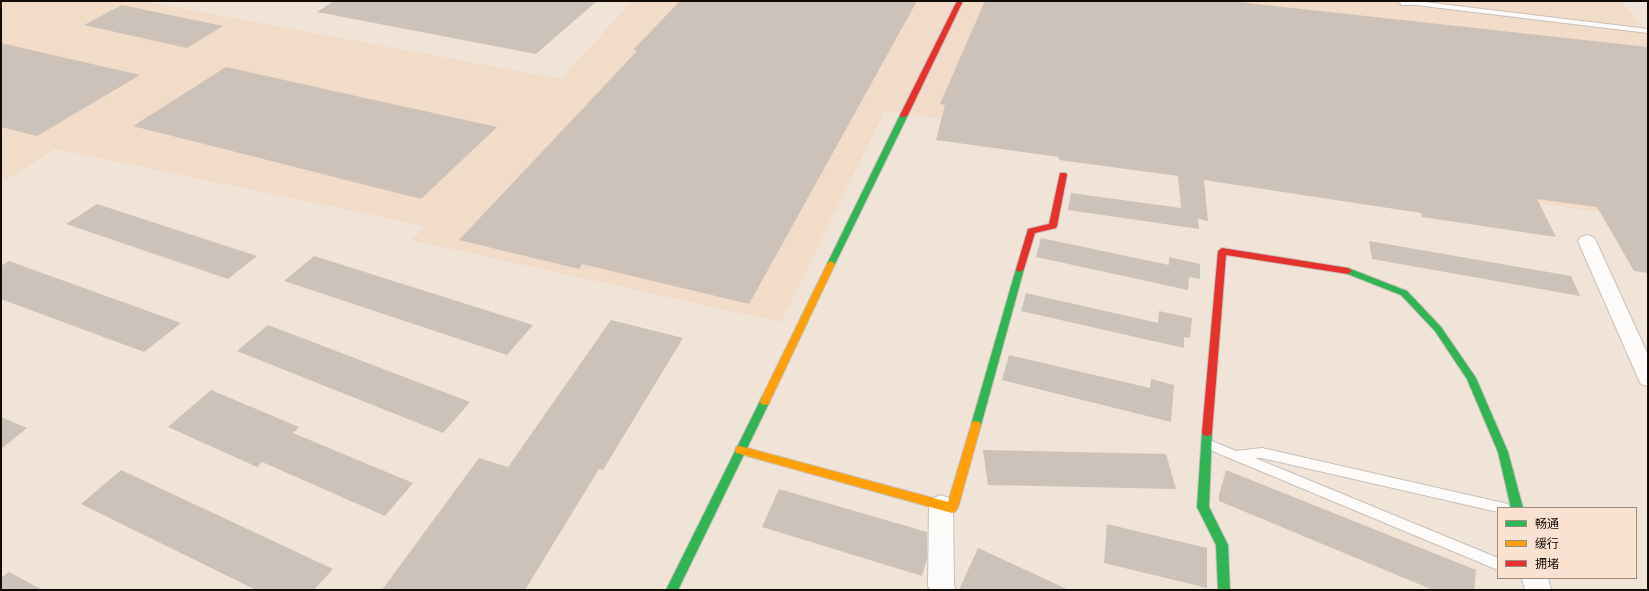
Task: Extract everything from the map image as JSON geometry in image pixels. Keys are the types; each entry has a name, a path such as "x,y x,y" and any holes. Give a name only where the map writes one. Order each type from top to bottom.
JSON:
{"street":[{"path":"672,590 960,1"},
{"path":"740,450 952,508 1031,231 1053,226 1063,175"},
{"path":"1586,241 1648,378"},
{"path":"1224,590 1222,545 1203,507 1206,444 1222,251 1350,271 1404,293 1438,330 1471,378 1503,452 1517,507"},
{"path":"941,505 941,586 943,590"}],"lane":[{"path":"1403,1 1648,31"},
{"path":"1206,444 1497,564"},
{"path":"1233,455 1262,453 1500,507"}],"shaded area":[{"path":"1,1 143,1 561,79 632,1 1620,1 1648,33 1648,219 885,111 781,322 412,240 425,226 56,149 1,183"}],"building":[{"path":"334,1 597,1 536,54 317,12"},
{"path":"680,1 917,1 749,304 582,264 579,269 459,240 637,51 633,50"},
{"path":"985,1 1229,1 1648,47 1648,273 1634,271 1597,207 1537,199 1556,237 1422,217 1421,213 1204,180 1208,221 1198,219 1199,229 1068,210 1071,193 1181,208 1178,176 1059,160 1059,157 936,140 945,105 940,104"},
{"path":"122,5 223,26 187,48 84,25"},
{"path":"1,43 140,75 37,136 1,127"},
{"path":"226,67 497,127 421,199 133,126"},
{"path":"97,204 257,256 228,279 66,224"},
{"path":"1041,238 1169,265 1169,257 1200,264 1200,279 1189,277 1188,290 1036,257"},
{"path":"1369,241 1571,276 1580,296 1372,259"},
{"path":"314,256 533,325 507,355 284,281"},
{"path":"9,261 181,323 144,352 1,299 1,266"},
{"path":"1026,293 1158,323 1159,311 1192,318 1190,338 1184,337 1184,348 1021,311"},
{"path":"611,320 683,338 603,470 599,469 525,590 382,590 479,458 508,467"},
{"path":"268,325 470,402 443,433 237,351"},
{"path":"1009,355 1150,388 1151,379 1174,385 1171,422 1002,380"},
{"path":"211,390 299,427 293,433 413,483 385,516 262,462 257,467 168,427"},
{"path":"1,417 27,428 1,449"},
{"path":"983,450 1166,454 1176,489 988,485"},
{"path":"121,470 333,569 314,590 256,590 81,504"},
{"path":"1226,470 1476,570 1474,590 1433,590 1219,501 1219,495"},
{"path":"779,489 927,532 927,559 922,576 762,527"},
{"path":"1107,524 1207,548 1207,588 1104,563"},
{"path":"978,548 1069,590 959,590"},
{"path":"9,572 43,590 1,590 1,578"}],"traffic: fast":[{"path":"831,264 904,115"},
{"path":"976,425 1020,269"},
{"path":"1348,271 1404,293 1438,329 1471,378 1503,452 1517,507"},
{"path":"672,590 765,401"},
{"path":"1207,432 1203,507 1222,545 1224,590"}],"traffic: slow":[{"path":"765,401 831,264"},
{"path":"740,450 952,508 976,425"}],"traffic: jam":[{"path":"904,115 960,1"},
{"path":"1020,269 1031,231 1053,226 1063,175"},
{"path":"1207,432 1222,251 1348,271"}]}
